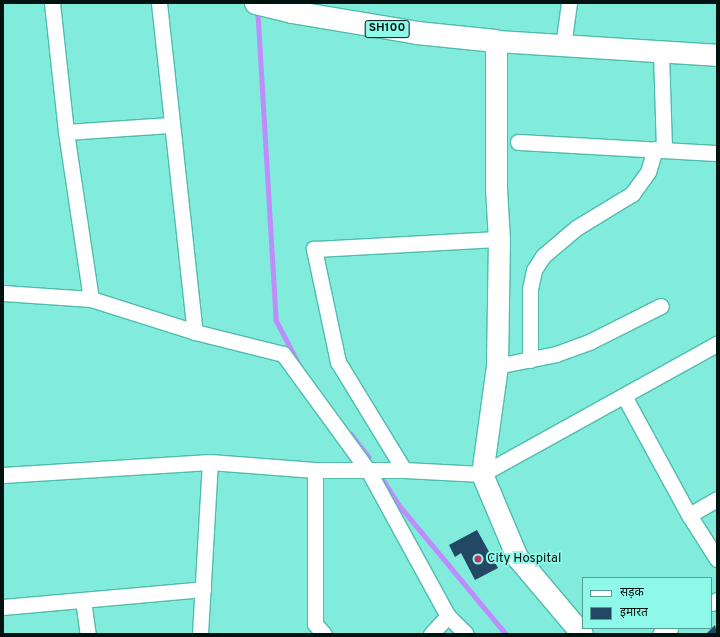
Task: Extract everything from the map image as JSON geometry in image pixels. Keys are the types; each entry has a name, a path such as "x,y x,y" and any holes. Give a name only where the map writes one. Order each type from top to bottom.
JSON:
{"main road":[{"name":"SH100","path":"256,3 417,34 496,41"}],"street":[{"path":"52,3 66,132 91,299"},
{"path":"159,3 170,125 195,332"},
{"path":"564,46 569,3"},
{"path":"582,634 516,557 482,474 497,366 499,239 496,189 496,41 661,53 717,55"},
{"path":"530,360 530,289 537,266 543,256 576,228 632,194 648,172 659,150 661,53"},
{"path":"66,132 170,125"},
{"path":"518,142 717,153"},
{"path":"404,470 338,362 314,249 499,239"},
{"path":"3,293 91,299 195,332 283,354 369,472 448,616 466,634"},
{"path":"497,366 530,360 591,341 660,306"},
{"path":"3,475 210,462 315,470 369,472 404,470 482,474 717,344"},
{"path":"624,396 689,515 717,560"},
{"path":"200,634 210,462"},
{"path":"315,470 315,624 324,634"},
{"path":"689,515 717,499"},
{"path":"3,607 203,589"},
{"path":"83,600 88,634"},
{"path":"431,634 448,616"}],"building":[{"path":"477,530 498,568 475,580 461,553 455,557 449,545"},
{"path":"715,625 717,634 706,634 712,629"}],"waterway":[{"path":"258,14 276,320 300,366"},
{"path":"351,434 369,457"},
{"path":"382,478 399,505 506,634"}],"place":[{"name":"City Hospital","path":"478,559"}]}
